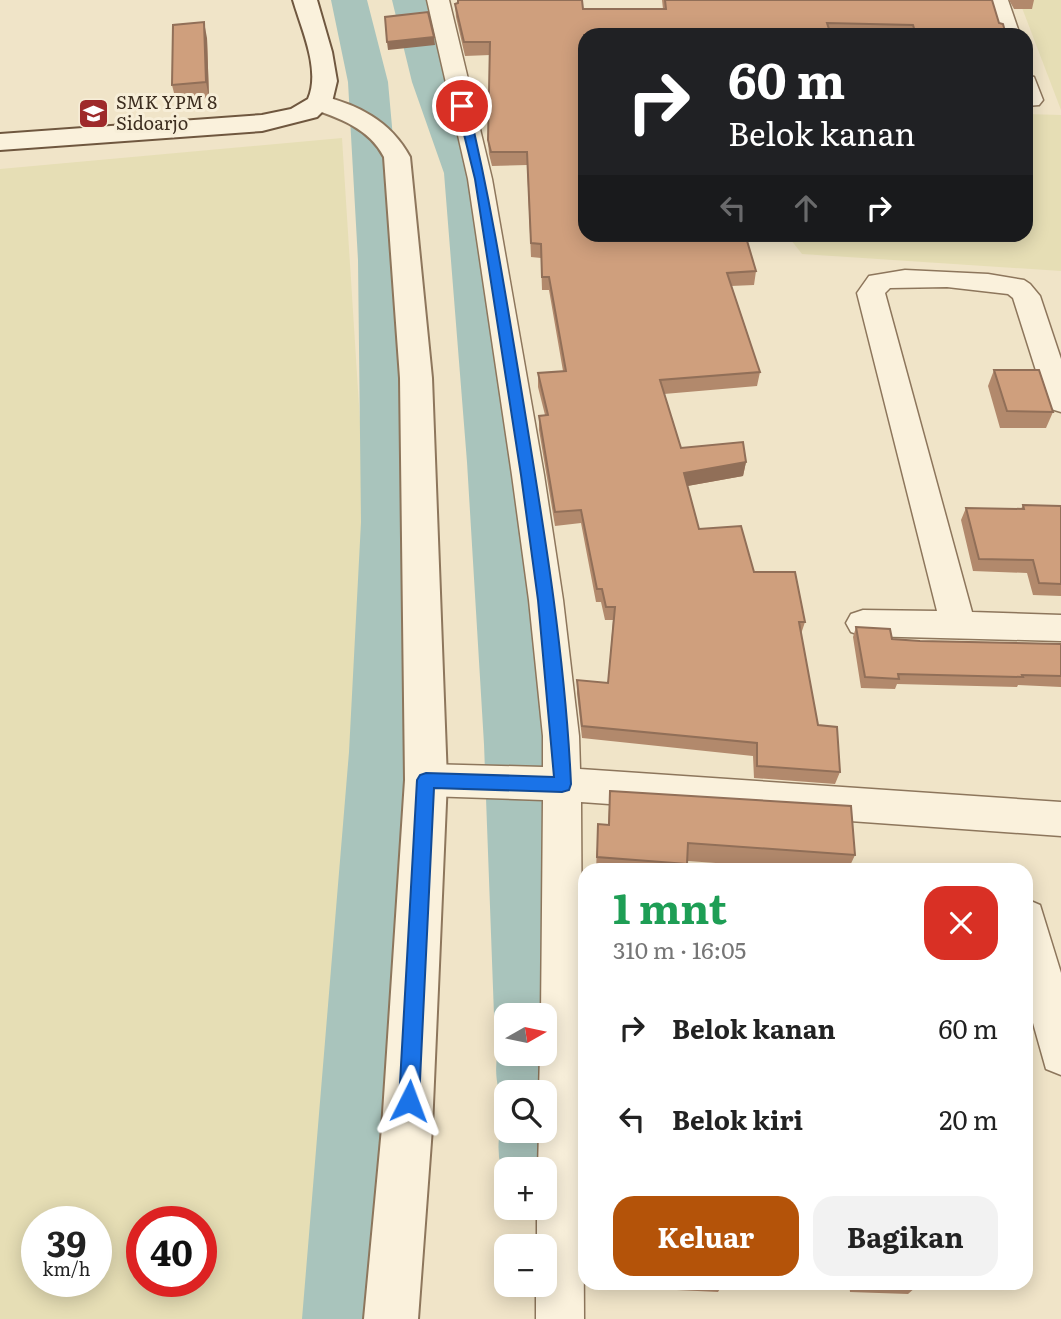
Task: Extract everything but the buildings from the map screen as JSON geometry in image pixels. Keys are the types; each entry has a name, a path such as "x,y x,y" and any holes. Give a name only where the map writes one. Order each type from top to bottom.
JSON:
{"street":[{"path":"0,142 262,123 297,115 319,103 325,88 324,67 304,0"},
{"path":"438,0 480,179 526,462 546,600 561,736 553,784 560,1319"},
{"path":"998,0 1007,28"},
{"path":"319,103 355,115 379,131 397,157 416,378 426,780 407,1128 391,1319"},
{"path":"958,625 871,293 873,286 878,281 899,278 1003,284 1021,290 1026,296 1061,402"},
{"path":"863,623 1061,628"},
{"path":"426,780 553,784 1061,819"},
{"path":"1033,945 1061,1054"}],"shaded area":[{"path":"1019,0 1061,0 1061,110 1033,37 1033,28 1030,28"},
{"path":"1033,114 1061,115 1061,271 802,254 793,242 1033,242"},
{"path":"342,138 374,642 321,1319 0,1319 0,169"}],"waterway":[{"path":"345,1319 381,752 389,522 381,260 368,82 349,0"},
{"path":"410,0 432,82 466,173 494,462 516,744 530,1003"},
{"path":"534,1066 535,1080"},
{"path":"539,1143 539,1157"}],"place":[{"name":"SMK YPM 8 Sidoarjo","path":"93,113"}],"route":[{"path":"409,1101 426,780 562,784 561,736 546,600 528,475 480,179 462,106"}]}
